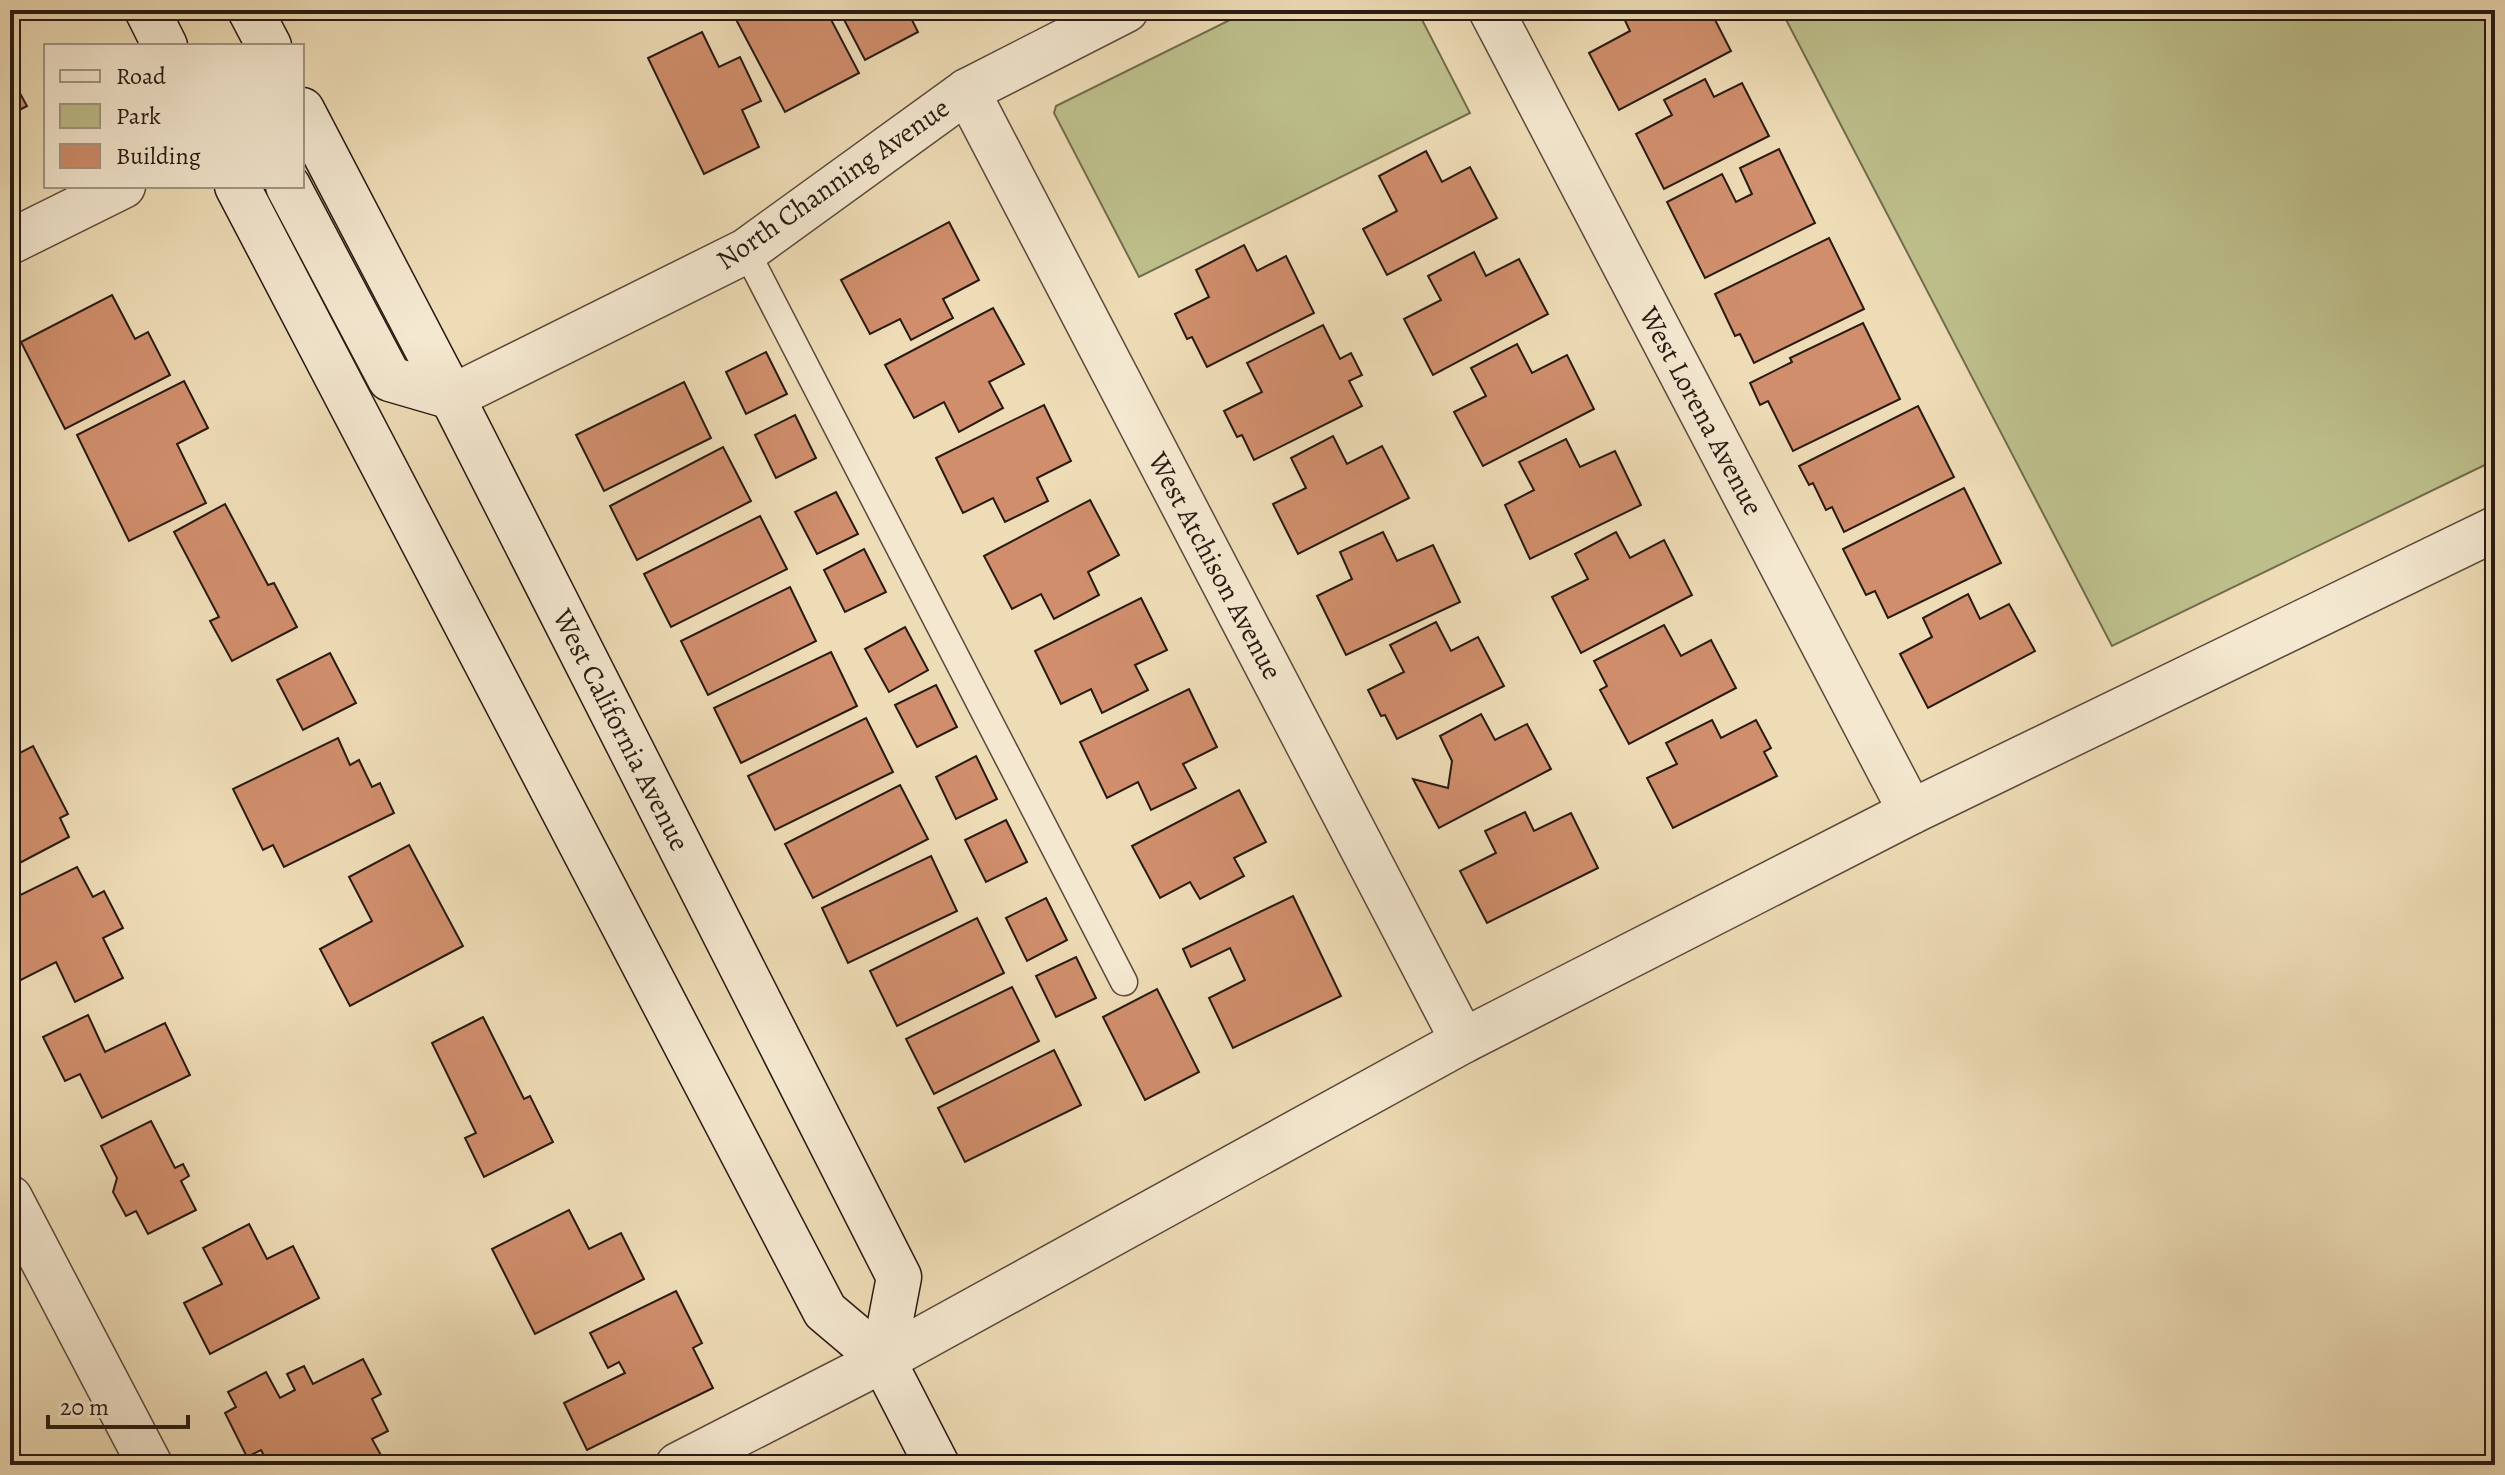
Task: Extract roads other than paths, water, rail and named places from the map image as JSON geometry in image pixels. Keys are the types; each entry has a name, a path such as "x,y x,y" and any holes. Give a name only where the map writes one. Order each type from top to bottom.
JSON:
{"street":[{"path":"147,10 164,44"},
{"path":"250,10 268,44"},
{"name":"North Channing Avenue","path":"452,397 746,251 967,91 1126,10"},
{"name":"West Lorena Avenue","path":"1491,10 1911,812"},
{"name":"West Atchison Avenue","path":"967,91 1463,1041"},
{"name":"West California Avenue","path":"304,114 452,397 899,1277 883,1360"},
{"path":"10,242 119,188"},
{"path":"238,188 825,1311 883,1360 937,1465"},
{"path":"289,188 390,379 452,397"},
{"path":"678,1465 883,1360 1463,1041 1911,812 2495,529"},
{"path":"10,1198 150,1465"}],"lane":[{"path":"746,251 1124,982"}]}
